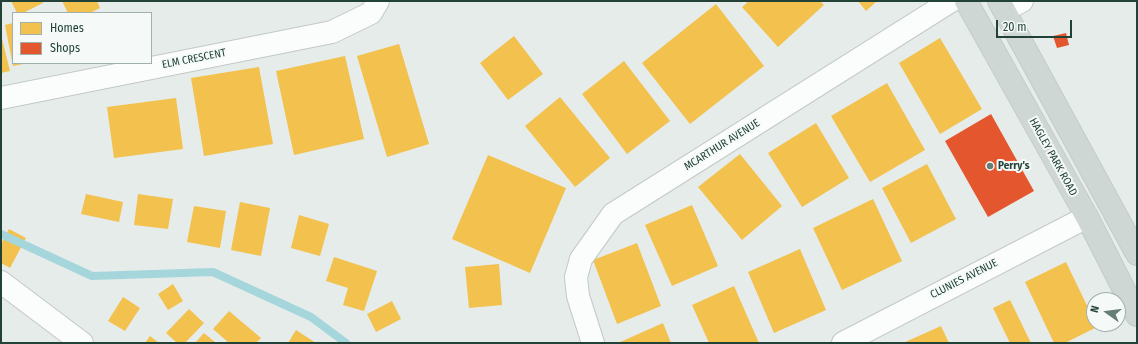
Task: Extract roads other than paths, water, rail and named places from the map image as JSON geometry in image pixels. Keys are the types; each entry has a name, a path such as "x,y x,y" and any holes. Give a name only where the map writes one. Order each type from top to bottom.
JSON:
{"main road":[{"name":"HAGLEY PARK ROAD","path":"966,1 1087,217 1137,315"},
{"path":"1009,4 1137,254"}],"street":[{"name":"ELM CRESCENT","path":"7,96 332,32 371,13 378,1"},
{"name":"MCARTHUR AVENUE","path":"593,343 578,296 576,277 581,259 612,214 951,1"},
{"name":"CLUNIES AVENUE","path":"842,343 1087,217"},
{"path":"1,282 38,312 82,343"}],"waterway":[{"path":"1,234 92,276 213,272 311,317 346,343"}],"place":[{"name":"Perry's","path":"990,166"}]}
